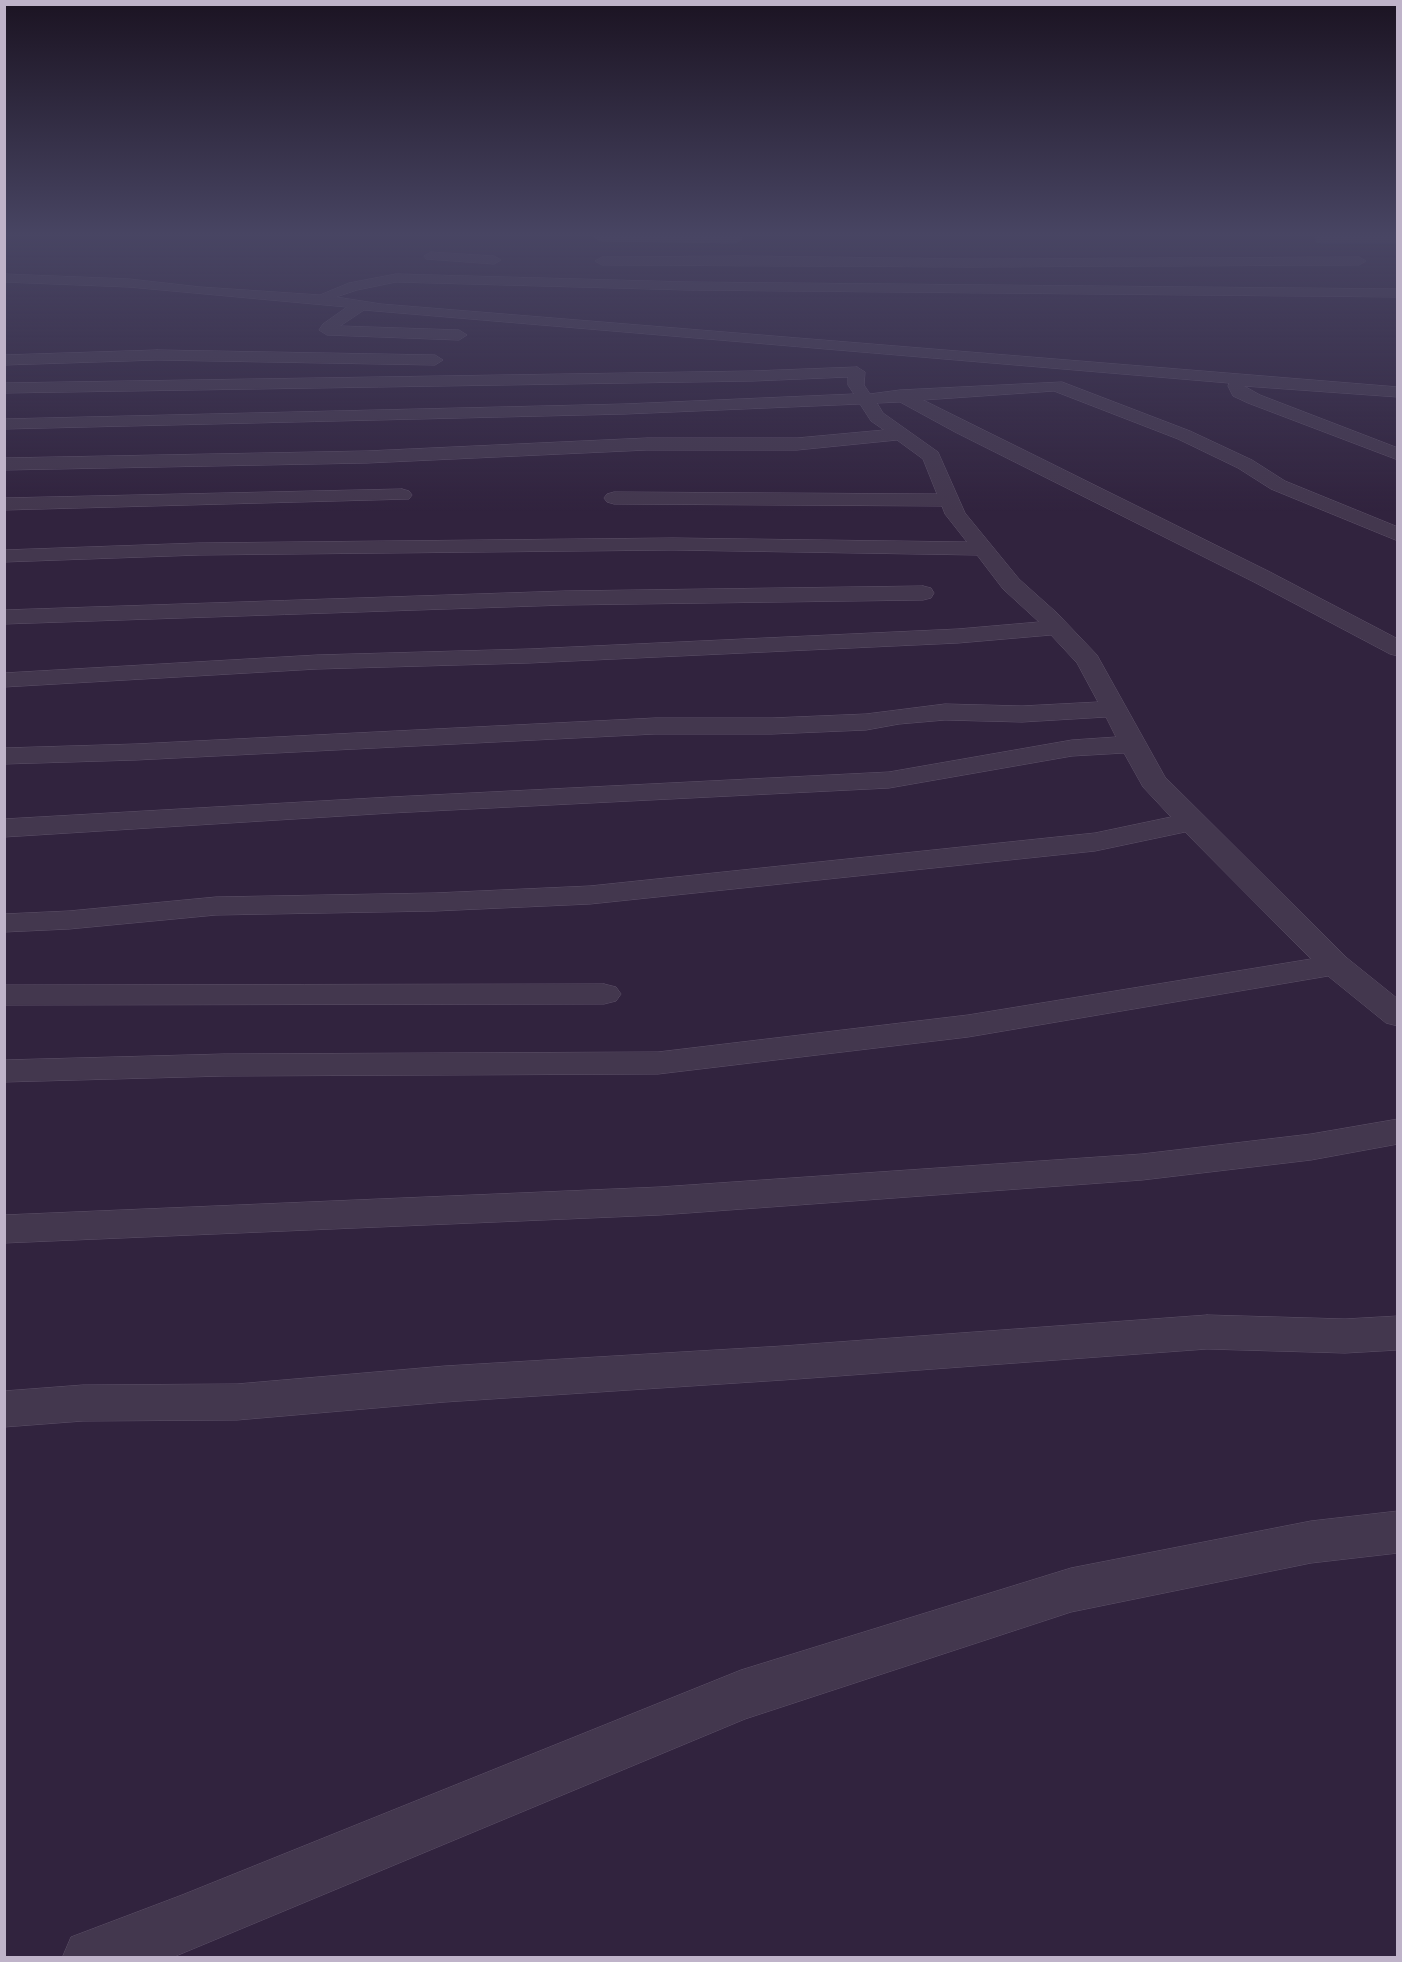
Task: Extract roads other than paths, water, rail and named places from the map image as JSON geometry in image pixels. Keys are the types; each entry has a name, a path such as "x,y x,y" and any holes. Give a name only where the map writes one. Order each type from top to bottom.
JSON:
{"street":[{"path":"327,329 480,335"},
{"path":"646,329 773,339 830,351 1145,365 1239,379 1398,392"},
{"path":"773,339 815,332 884,334"},
{"path":"524,336 580,336"},
{"path":"269,357 290,341"},
{"path":"765,360 830,351 858,372 961,428 1262,577 1398,649"},
{"path":"4,360 157,355 455,360"},
{"path":"4,388 753,376 858,372"},
{"path":"858,372 856,385 877,417 931,456 955,514 1011,584 1088,660 1153,781 1191,822 1335,965 1398,1016"},
{"path":"1239,379 1236,386 1239,392 1398,455"},
{"path":"4,424 625,410 866,399 1056,386 1185,435 1245,464 1278,485 1398,535"},
{"path":"4,464 367,457 647,444 797,444 903,434"},
{"path":"4,504 402,495"},
{"path":"614,498 950,500"},
{"path":"4,556 198,549 673,544 983,549"},
{"path":"4,617 459,601 923,593"},
{"path":"4,680 227,666 529,656 958,636 1057,627"},
{"path":"4,756 136,752 655,726 772,726 866,722 945,712 1022,714 1114,709"},
{"path":"4,828 391,805 855,783 889,780 1072,748 1133,744"},
{"path":"4,923 69,920 216,906 435,902 590,895 1095,842 1191,822"},
{"path":"4,1071 235,1065 658,1063 968,1026 1335,965"},
{"path":"4,996 604,994"},
{"path":"4,1229 707,1197 1142,1167 1311,1147 1398,1131"},
{"path":"4,1409 83,1403 237,1402 445,1383 795,1362 1208,1332 1345,1336 1398,1333"},
{"path":"92,1958 182,1924 741,1695 1071,1590 1311,1542 1398,1532"}]}
